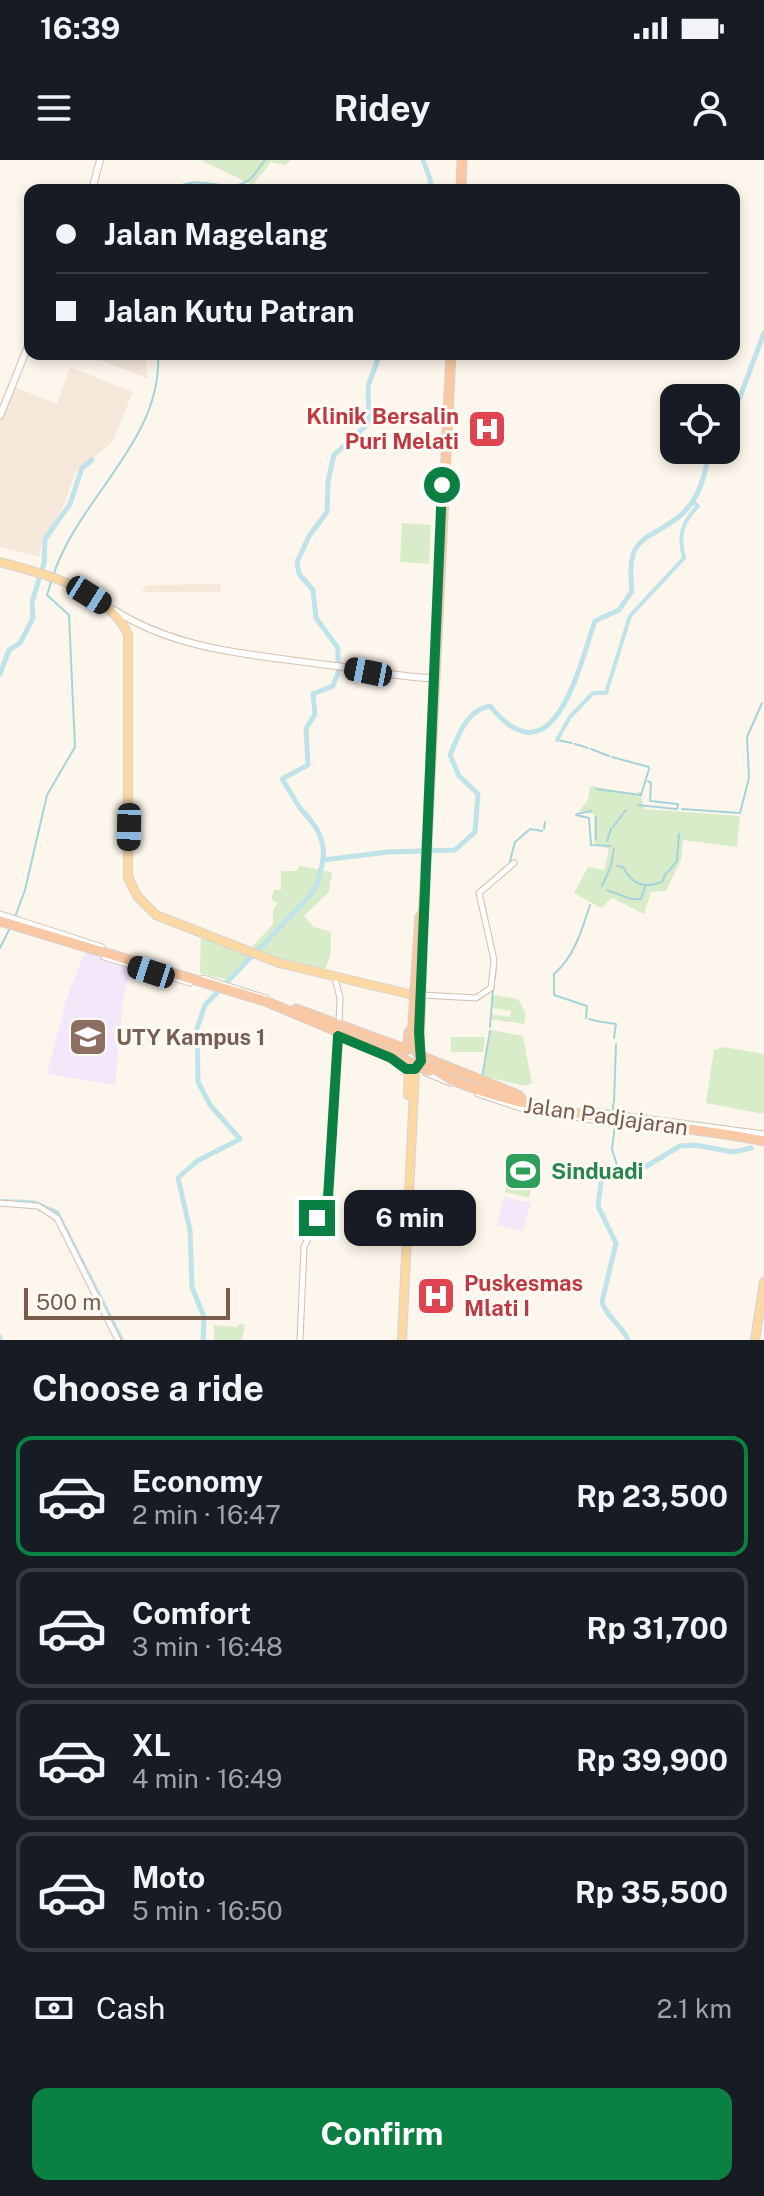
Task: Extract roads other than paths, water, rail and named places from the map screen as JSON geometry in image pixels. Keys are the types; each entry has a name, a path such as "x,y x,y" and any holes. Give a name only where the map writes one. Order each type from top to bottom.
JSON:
{"highway":[{"path":"463,184 464,160"},
{"path":"420,1054 413,1069 394,1060 400,1055 406,1039 416,995 429,678 449,360"},
{"path":"423,844 434,602"},
{"path":"416,995 423,858"},
{"path":"421,885 412,1038 421,1060 452,1080"},
{"path":"0,919 186,978 269,999 335,1023 406,1039 426,1048 447,1068"},
{"path":"233,991 281,1007 452,1080"},
{"path":"406,1039 420,1054 435,1062 518,1095 522,1100"},
{"path":"406,1039 420,1054"},
{"name":"Jalan Padjajaran","path":"452,1080 509,1101 563,1114 764,1138"},
{"name":"Jalan Padjajaran","path":"489,1090 571,1111 764,1138"}],"main road":[{"path":"94,184 100,160"},
{"path":"0,416 24,356"},
{"path":"0,562 53,577 117,612 213,650 389,676 429,678"},
{"path":"117,612 129,637 128,877 137,896 156,915 259,956 416,995"},
{"path":"394,1060 411,1085"},
{"path":"400,1340 413,1069"},
{"path":"411,1085 429,1075"},
{"path":"755,1340 764,1282"}],"street":[{"path":"416,995 476,998 491,988 494,960 479,893 514,863"},
{"path":"334,977 340,998 335,1023"},
{"path":"233,991 394,1060"},
{"path":"300,1340 304,1247 328,1198 338,1036"},
{"path":"429,1075 429,1068 435,1062"},
{"path":"413,1069 538,1113 691,1129"},
{"path":"0,1203 38,1206 52,1213 79,1258 118,1340"}],"waterway":[{"path":"240,184 249,180 265,160"},
{"path":"423,160 430,184"},
{"path":"188,184 212,184"},
{"path":"740,397 764,333"},
{"path":"53,576 81,520 134,441 156,385 158,360"},
{"path":"298,805 282,779 308,765 306,729 315,714 313,694 333,686 338,673 338,648 316,618 313,590 299,574 297,562 309,536 327,512 328,481 334,455 369,423 368,386 378,360"},
{"path":"0,674 9,650 20,643 33,618 32,602 44,563 45,539 70,504 82,468 92,460"},
{"path":"203,1340 204,1317 192,1287 190,1230 178,1178 197,1161 240,1139 210,1105 198,1082 197,1028 205,1005 308,898 317,885 323,860 388,852 455,850 475,832 478,794 459,776 450,755 464,724 482,708 490,706 512,727 531,732 547,726 572,688 595,621 619,610 632,591 632,558 636,548 688,508 701,485 707,464"},
{"path":"557,740 570,717 593,693 606,693 630,616 684,558 681,543 685,524 698,506 693,502"},
{"path":"15,917 25,890 47,795 75,747 69,615 47,595 51,582"},
{"path":"682,809 740,813 749,778 747,737 762,703"},
{"path":"557,740 572,743"},
{"path":"575,744 588,748"},
{"path":"591,749 609,756"},
{"path":"612,757 649,767"},
{"path":"596,789 641,795 649,769"},
{"path":"648,781 651,783 650,801 678,804 677,809"},
{"path":"638,805 676,809"},
{"path":"300,808 321,838 323,860"},
{"path":"613,827 626,810"},
{"path":"577,814 591,811"},
{"path":"576,815 589,818 591,845 610,846"},
{"path":"596,817 596,839"},
{"path":"544,829 545,822"},
{"path":"530,829 542,831"},
{"path":"607,841 611,829"},
{"path":"510,861 515,842 529,830"},
{"path":"668,872 677,861 679,834"},
{"path":"611,866 614,848"},
{"path":"617,866 623,867 630,878 644,885 662,882 666,873"},
{"path":"602,886 610,868"},
{"path":"607,890 631,899 641,899 645,887"},
{"path":"586,1018 587,1006 554,995 554,974 573,951 590,905"},
{"path":"0,948 11,926"},
{"path":"495,978 496,963"},
{"path":"494,980 494,988"},
{"path":"490,1027 493,989"},
{"path":"589,1019 601,1022"},
{"path":"603,1022 616,1024 614,1038"},
{"path":"482,1077 490,1031"},
{"path":"614,1102 616,1044"},
{"path":"613,1104 613,1110"},
{"path":"615,1125 612,1149 620,1175"},
{"path":"604,1179 635,1173 680,1146 695,1145 733,1152 751,1148"},
{"path":"601,1183 598,1206 616,1243 602,1302 628,1340"},
{"path":"0,1201 33,1202 57,1212 122,1340"}],"place":[{"name":"Klinik Bersalin Puri Melati","path":"487,429"},
{"name":"UTY Kampus 1","path":"88,1037"},
{"name":"Sinduadi","path":"523,1171"},
{"name":"Puskesmas Mlati I","path":"436,1296"}]}
